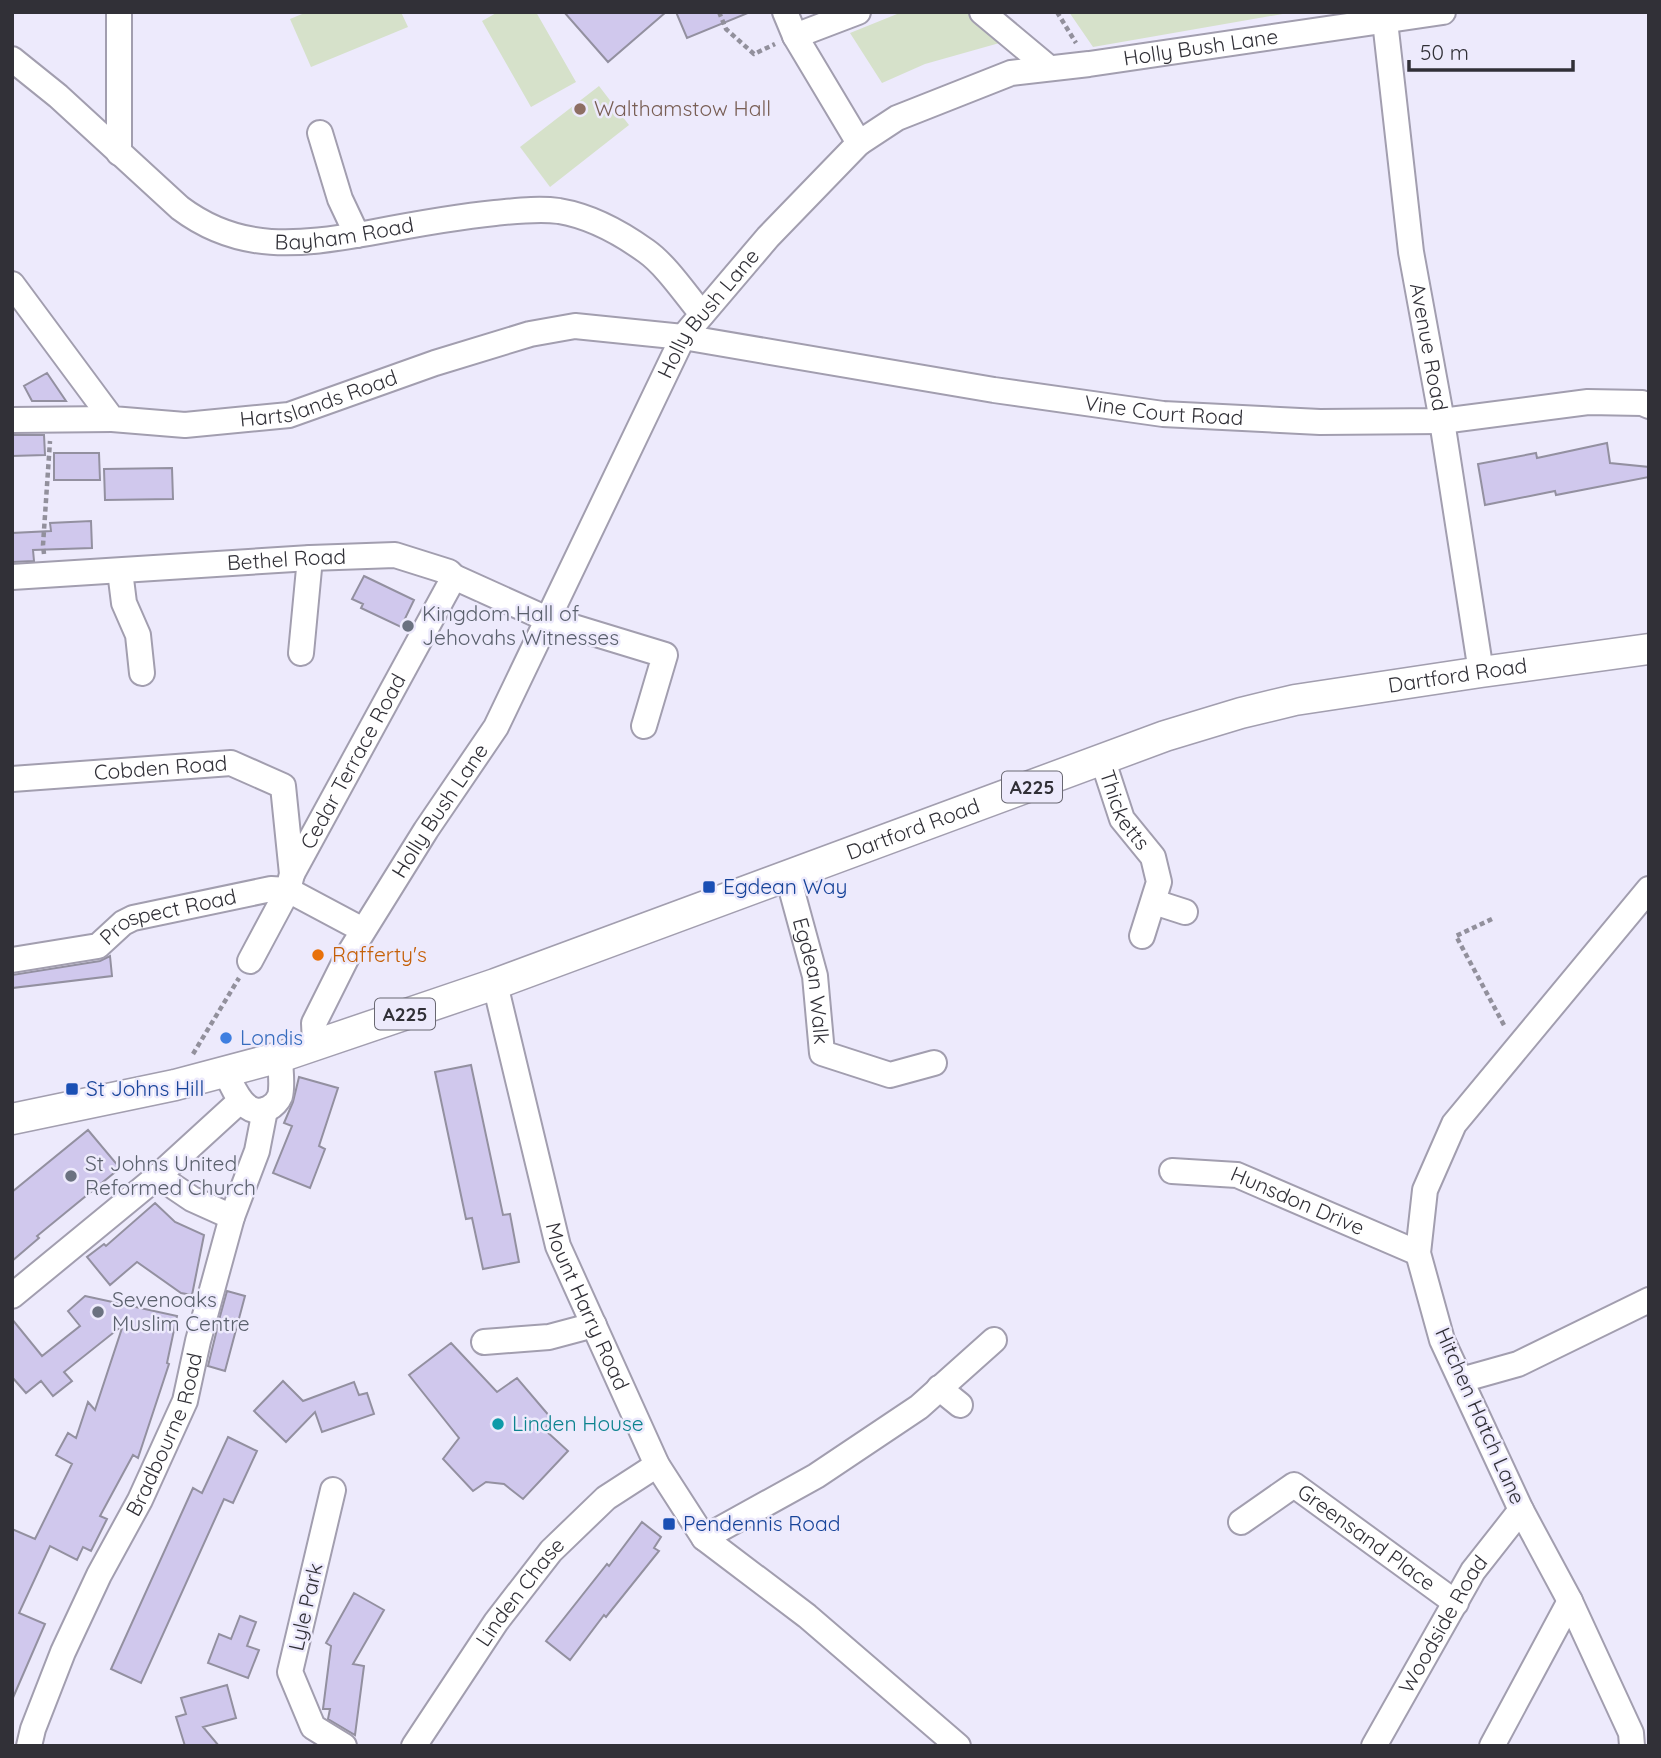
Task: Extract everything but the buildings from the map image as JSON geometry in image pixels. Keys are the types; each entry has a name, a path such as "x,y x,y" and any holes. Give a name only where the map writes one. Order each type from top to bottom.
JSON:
{"main road":[{"name":"Dartford Road","path":"315,1044 495,984 1165,736 1241,713 1295,701 1649,649"},
{"name":"A225","path":"12,1119 175,1085 280,1057 315,1044"}],"street":[{"path":"119,12 119,153"},
{"path":"785,12 795,36 859,143"},
{"path":"795,36 858,12"},
{"path":"982,12 1049,68"},
{"name":"Holly Bush Lane","path":"315,1044 314,1023 363,930 426,830 496,727 683,337 768,237 859,143 897,118 1011,74 1432,13"},
{"name":"Avenue Road","path":"1385,21 1411,252 1442,421 1481,672"},
{"name":"Bayham Road","path":"12,60 58,96 180,208 217,231 263,242 318,242 468,215 508,211 534,209 580,216 646,251 702,314"},
{"path":"320,133 340,199 357,235"},
{"path":"12,285 112,419"},
{"name":"Hartslands Road","path":"12,420 112,419 185,425 289,415 435,363 530,334 575,326 683,337"},
{"name":"Vine Court Road","path":"683,337 994,390 1163,414 1320,422 1442,421 1588,402 1643,403 1649,406"},
{"name":"Bethel Road","path":"12,577 395,555 449,572 454,577 547,619 665,655 644,726"},
{"path":"301,653 310,558"},
{"path":"120,571 124,603 138,635 142,673"},
{"name":"Cedar Terrace Road","path":"250,961 454,577"},
{"name":"Thicketts","path":"1102,761 1122,819 1153,857 1159,882 1142,936"},
{"name":"Cobden Road","path":"12,779 231,764 283,786 290,882"},
{"name":"Egdean Walk","path":"788,877 815,976 822,1053 890,1076 934,1063"},
{"path":"290,882 363,930"},
{"name":"Prospect Road","path":"12,960 98,946 122,923 132,918 271,889 290,882"},
{"name":"Hitchen Hatch Lane","path":"1637,1737 1570,1601 1521,1510 1442,1340 1418,1253 1424,1190 1454,1124 1649,889"},
{"path":"1154,902 1185,912"},
{"name":"Mount Harry Road","path":"495,984 558,1246 657,1465 704,1538 807,1616 948,1743"},
{"name":"Bradbourne Road","path":"25,1733 99,1575 140,1500 185,1401 198,1341 232,1217 257,1150 265,1110 280,1096 280,1057"},
{"path":"225,1070 240,1101 250,1109 265,1110"},
{"path":"12,1296 158,1176 240,1101"},
{"name":"Hunsdon Drive","path":"1172,1171 1237,1175 1418,1253"},
{"path":"158,1176 192,1199 232,1217"},
{"path":"1461,1380 1518,1364 1649,1300"},
{"path":"484,1342 550,1337 594,1325"},
{"path":"704,1538 816,1476 919,1407 994,1340"},
{"path":"939,1388 960,1405"},
{"name":"Linden Chase","path":"414,1746 496,1622 551,1551 606,1498 657,1465"},
{"name":"Greensand Place","path":"1241,1522 1294,1485 1455,1602"},
{"name":"Lyle Park","path":"333,1490 290,1672 313,1727 344,1746"},
{"name":"Woodside Road","path":"1374,1746 1474,1571 1521,1510"},
{"path":"1492,1746 1570,1601"}],"path":[{"path":"719,12 726,29 754,54 795,36"},
{"path":"1057,12 1089,64"},
{"path":"48,419 51,450 43,545 48,574"},
{"path":"1492,919 1456,936 1517,1049"},
{"path":"175,1085 250,961"}],"green space":[{"path":"307,12 401,12 408,27 311,67 290,19"},
{"path":"498,12 536,12 576,82 531,107 482,21"},
{"path":"902,12 970,12 1003,42 925,64 882,83 850,33"},
{"path":"1069,12 1294,12 1093,47"},
{"path":"599,86 629,125 550,187 520,147"}],"place":[{"name":"Walthamstow Hall","path":"580,109"},
{"name":"Kingdom Hall of Jehovahs Witnesses","path":"408,626"},
{"name":"Egdean Way","path":"709,887"},
{"name":"Rafferty's","path":"318,955"},
{"name":"Londis","path":"226,1038"},
{"name":"St Johns Hill","path":"72,1089"},
{"name":"St Johns United Reformed Church","path":"71,1176"},
{"name":"Sevenoaks Muslim Centre","path":"98,1312"},
{"name":"Linden House","path":"498,1424"},
{"name":"Pendennis Road","path":"669,1524"}]}
